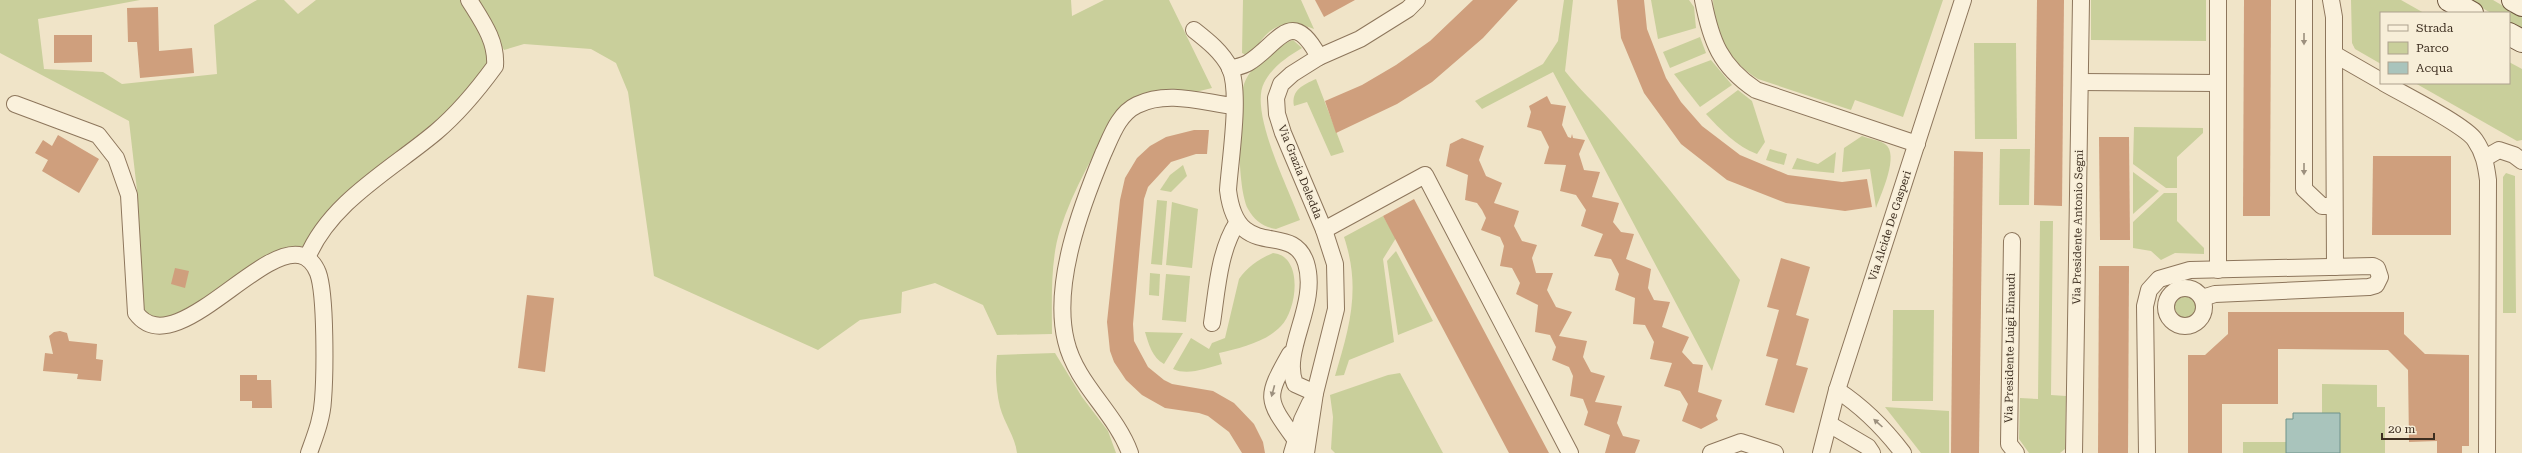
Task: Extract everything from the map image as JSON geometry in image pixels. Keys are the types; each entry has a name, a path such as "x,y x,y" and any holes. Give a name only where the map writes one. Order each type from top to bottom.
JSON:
{"street":[{"path":"307,258 314,240 342,207 438,131 495,66 496,55 492,43 469,0"},
{"name":"Via Grazia Deledda","path":"1315,393 1336,309 1335,264 1324,230 1283,133 1277,114 1276,98 1281,84 1292,74 1319,57 1360,39 1408,9 1417,0"},
{"path":"1703,0 1710,33 1716,49 1739,79 1756,90 1917,144"},
{"name":"Via Alcide De Gasperi","path":"1821,453 1837,390 1963,0"},
{"name":"Via Presidente Antonio Segni","path":"2074,453 2081,0"},
{"path":"2218,0 2218,270"},
{"path":"2304,0 2304,189 2322,206 2334,206"},
{"path":"2331,0 2334,17 2334,267"},
{"path":"2334,17 2339,0"},
{"path":"2449,0 2470,12"},
{"path":"2514,0 2522,5"},
{"path":"1194,30 1213,45 1230,69 1234,106 1228,190 1230,204 1237,222 1252,236 1266,240 1284,240 1297,248 1306,262 1309,282 1308,303 1296,344 1291,374 1295,384 1315,393"},
{"path":"1230,69 1248,63 1280,35 1292,31 1302,34 1310,42 1319,57"},
{"path":"2510,35 2522,41"},
{"path":"2334,54 2380,80"},
{"path":"2080,82 2218,83"},
{"path":"2386,84 2461,128 2474,138 2485,158 2488,180 2487,453"},
{"path":"1130,453 1111,416 1076,369 1066,342 1062,317 1073,234 1090,184 1114,129 1124,116 1135,106 1153,98 1168,96 1234,106"},
{"path":"15,104 98,135 116,158 129,195 136,313 143,322 153,326 184,318 214,301 278,259 300,254 307,258 318,274 321,289 323,350 323,401 316,434 309,453"},
{"path":"2485,158 2499,150 2514,155 2522,161"},
{"path":"1324,230 1425,175 1570,453"},
{"path":"1212,323 1220,268 1232,231 1237,222"},
{"name":"Via Presidente Luigi Einaudi","path":"2012,241 2009,444 2016,453"},
{"path":"2147,453 2145,306 2150,290 2159,279 2174,273 2190,270 2373,266 2379,272 2379,281 2369,287 2215,294 2202,298"},
{"path":"1293,446 1274,410 1271,399 1277,378 1296,344"},
{"path":"1837,390 1853,400 1885,430 1903,453"},
{"path":"1293,446 1315,393"},
{"path":"1306,453 1315,393"},
{"path":"1829,424 1868,447 1872,453"},
{"path":"1711,453 1741,442 1775,453"}],"green space":[{"path":"0,0 140,0 38,19 44,69 103,72 122,84 217,74 214,25 257,0 284,0 298,14 316,0 462,0 482,31 490,65 436,126 315,231 304,246 282,249 210,296 169,319 148,317 140,303 138,199 129,121 0,53"},
{"path":"475,0 1071,0 1072,16 1104,0 1169,0 1212,88 1117,111 1078,185 1060,230 1053,268 1052,334 997,335 983,305 935,283 902,292 901,313 860,320 818,350 654,276 628,92 616,63 591,49 524,44 504,50"},
{"path":"1243,0 1301,0 1314,29 1296,24 1279,26 1268,33 1252,51 1246,55 1242,53"},
{"path":"1564,0 1573,0 1565,71 1661,179 1740,280 1712,371 1553,72 1482,109 1475,101 1543,64 1558,41"},
{"path":"1651,0 1689,0 1694,7 1696,28 1658,39"},
{"path":"1713,0 1943,0 1903,117 1855,100 1851,110 1758,79 1739,64 1725,46 1716,24"},
{"path":"2091,0 2206,0 2206,41 2091,40"},
{"path":"2351,0 2401,0 2422,12 2380,12 2380,63 2355,49 2352,43"},
{"path":"2468,0 2493,0 2522,17 2522,31 2510,25 2510,12 2489,12"},
{"path":"1700,37 1706,53 1670,68 1663,52"},
{"path":"1293,40 1302,48 1285,59 1271,72 1264,83 1261,96 1262,112 1272,151 1300,220 1276,229 1267,227 1256,220 1248,209 1244,199 1239,147 1240,110 1244,84 1252,70 1271,52"},
{"path":"1974,43 2016,43 2017,139 1975,139"},
{"path":"1711,60 1732,85 1700,107 1674,74"},
{"path":"2510,63 2522,69 2522,140 2517,141 2417,84 2510,84"},
{"path":"1316,79 1344,152 1331,156 1307,102 1294,106 1294,96 1296,92 1303,86"},
{"path":"1738,90 1752,101 1765,142 1757,154 1742,147 1723,132 1706,114"},
{"path":"2134,127 2203,128 2203,133 2177,157 2177,188 2166,188 2133,164"},
{"path":"1862,136 1885,144 1889,149 1891,156 1888,174 1876,208 1870,169 1842,172 1844,148"},
{"path":"1770,149 1787,154 1784,165 1766,160"},
{"path":"2000,149 2030,149 2029,205 1999,205"},
{"path":"1836,152 1834,173 1792,169 1797,158 1818,164"},
{"path":"1183,165 1187,176 1171,192 1160,190 1170,175"},
{"path":"2133,172 2159,191 2133,214"},
{"path":"2506,173 2515,176 2516,313 2503,313 2503,177"},
{"path":"2164,193 2177,193 2177,221 2204,248 2204,254 2175,253 2161,260 2151,251 2133,248 2133,222"},
{"path":"1157,200 1167,201 1162,265 1151,264"},
{"path":"1172,202 1198,209 1192,268 1166,265"},
{"path":"1383,216 1396,238 1383,259 1394,342 1349,360 1344,375 1335,376 1352,307 1352,273 1344,237"},
{"path":"2040,221 2053,221 2051,395 2066,396 2065,449 2060,453 2029,453 2019,439 2020,398 2038,399"},
{"path":"1396,251 1433,321 1398,335 1387,261"},
{"path":"1273,253 1283,256 1290,263 1295,285 1291,308 1287,318 1281,326 1275,332 1260,340 1219,353 1222,364 1191,372 1173,369 1191,338 1209,349 1212,343 1225,338 1239,279 1254,264"},
{"path":"1150,273 1160,274 1159,296 1149,295"},
{"path":"1166,274 1190,276 1186,322 1162,320"},
{"path":"2186,296 2194,299 2197,307 2194,315 2186,318 2178,315 2175,307 2178,299"},
{"path":"1893,310 1934,310 1933,401 1892,401"},
{"path":"1145,332 1183,333 1164,364 1154,354"},
{"path":"1055,353 1082,397 1108,431 1116,453 1017,453 999,401 996,381 997,355"},
{"path":"1400,373 1443,453 1335,453 1331,449 1333,417 1330,395 1388,375"},
{"path":"2322,384 2377,385 2377,407 2385,407 2385,453 2340,453 2340,413 2322,413"},
{"path":"1885,407 1949,411 1949,453 1921,453"},
{"path":"2243,442 2286,442 2286,453 2243,453"}],"water":[{"path":"2293,413 2340,413 2340,453 2286,453 2286,419 2293,419"}],"building":[{"path":"1315,0 1355,0 1324,17"},
{"path":"1473,0 1518,0 1483,38 1432,82 1397,104 1336,133 1325,101 1362,85 1396,65 1430,41"},
{"path":"1617,0 1644,0 1647,29 1666,78 1681,102 1702,126 1740,155 1788,175 1842,182 1867,179 1872,207 1845,211 1786,203 1727,180 1681,144 1644,93 1621,38"},
{"path":"2037,0 2064,0 2062,206 2034,205"},
{"path":"2244,0 2271,0 2270,216 2243,216"},
{"path":"158,7 159,51 192,48 194,73 140,78 137,42 128,42 127,8"},
{"path":"54,35 92,35 92,62 54,63"},
{"path":"1547,96 1551,104 1566,106 1562,125 1568,137 1571,138 1572,134 1573,138 1585,140 1579,154 1584,170 1600,172 1592,197 1619,203 1613,222 1621,232 1634,234 1626,259 1651,269 1648,288 1654,300 1670,302 1662,327 1689,337 1682,352 1693,364 1703,365 1698,392 1722,400 1716,416 1718,420 1701,429 1682,421 1688,404 1680,391 1664,386 1672,363 1650,359 1654,342 1645,325 1633,324 1635,298 1615,290 1619,274 1611,259 1594,256 1603,234 1581,226 1586,210 1576,195 1560,191 1566,165 1544,164 1549,147 1541,131 1527,127 1531,112 1529,106"},
{"path":"1194,130 1209,130 1207,154 1196,154 1171,162 1148,187 1144,199 1133,324 1134,341 1148,367 1164,380 1172,384 1213,391 1234,403 1254,424 1263,442 1265,453 1242,453 1229,432 1208,416 1199,413 1165,408 1142,395 1126,380 1114,362 1110,351 1107,322 1120,200 1125,178 1137,158 1150,146 1166,137"},
{"path":"58,135 99,159 79,193 42,171 48,160 35,153 43,140 52,146"},
{"path":"2099,137 2129,137 2130,240 2100,240"},
{"path":"1462,138 1484,146 1479,160 1486,176 1502,183 1494,203 1519,211 1514,226 1522,241 1537,245 1532,258 1536,273 1553,273 1547,290 1556,307 1572,312 1559,336 1587,341 1583,357 1591,372 1605,376 1595,402 1622,406 1617,423 1623,436 1640,440 1635,453 1605,453 1610,435 1584,425 1588,412 1583,399 1570,396 1573,376 1569,367 1552,360 1556,347 1550,335 1535,332 1538,305 1516,294 1520,283 1512,268 1500,266 1504,246 1500,237 1481,230 1486,218 1482,210 1477,203 1465,200 1468,175 1446,166 1450,144"},
{"path":"1954,151 1983,152 1979,453 1951,453"},
{"path":"2373,156 2451,156 2451,235 2372,235"},
{"path":"1414,199 1549,453 1509,453 1383,216"},
{"path":"1781,258 1810,267 1796,315 1809,319 1796,365 1808,368 1794,413 1765,405 1778,359 1766,356 1779,310 1767,307"},
{"path":"2099,266 2129,266 2128,453 2098,453"},
{"path":"175,268 189,271 185,288 171,284"},
{"path":"527,295 554,298 545,372 518,368"},
{"path":"2228,312 2404,312 2404,334 2425,354 2469,355 2469,446 2462,446 2462,453 2437,453 2437,441 2409,442 2408,370 2388,350 2278,349 2278,404 2222,404 2222,453 2188,453 2188,355 2205,355 2228,334"},
{"path":"60,331 67,333 69,341 97,344 96,359 103,360 101,381 77,379 78,374 43,371 45,353 53,354 49,336 54,332"},
{"path":"240,375 257,375 257,380 271,380 272,408 252,408 252,401 240,401"}]}
